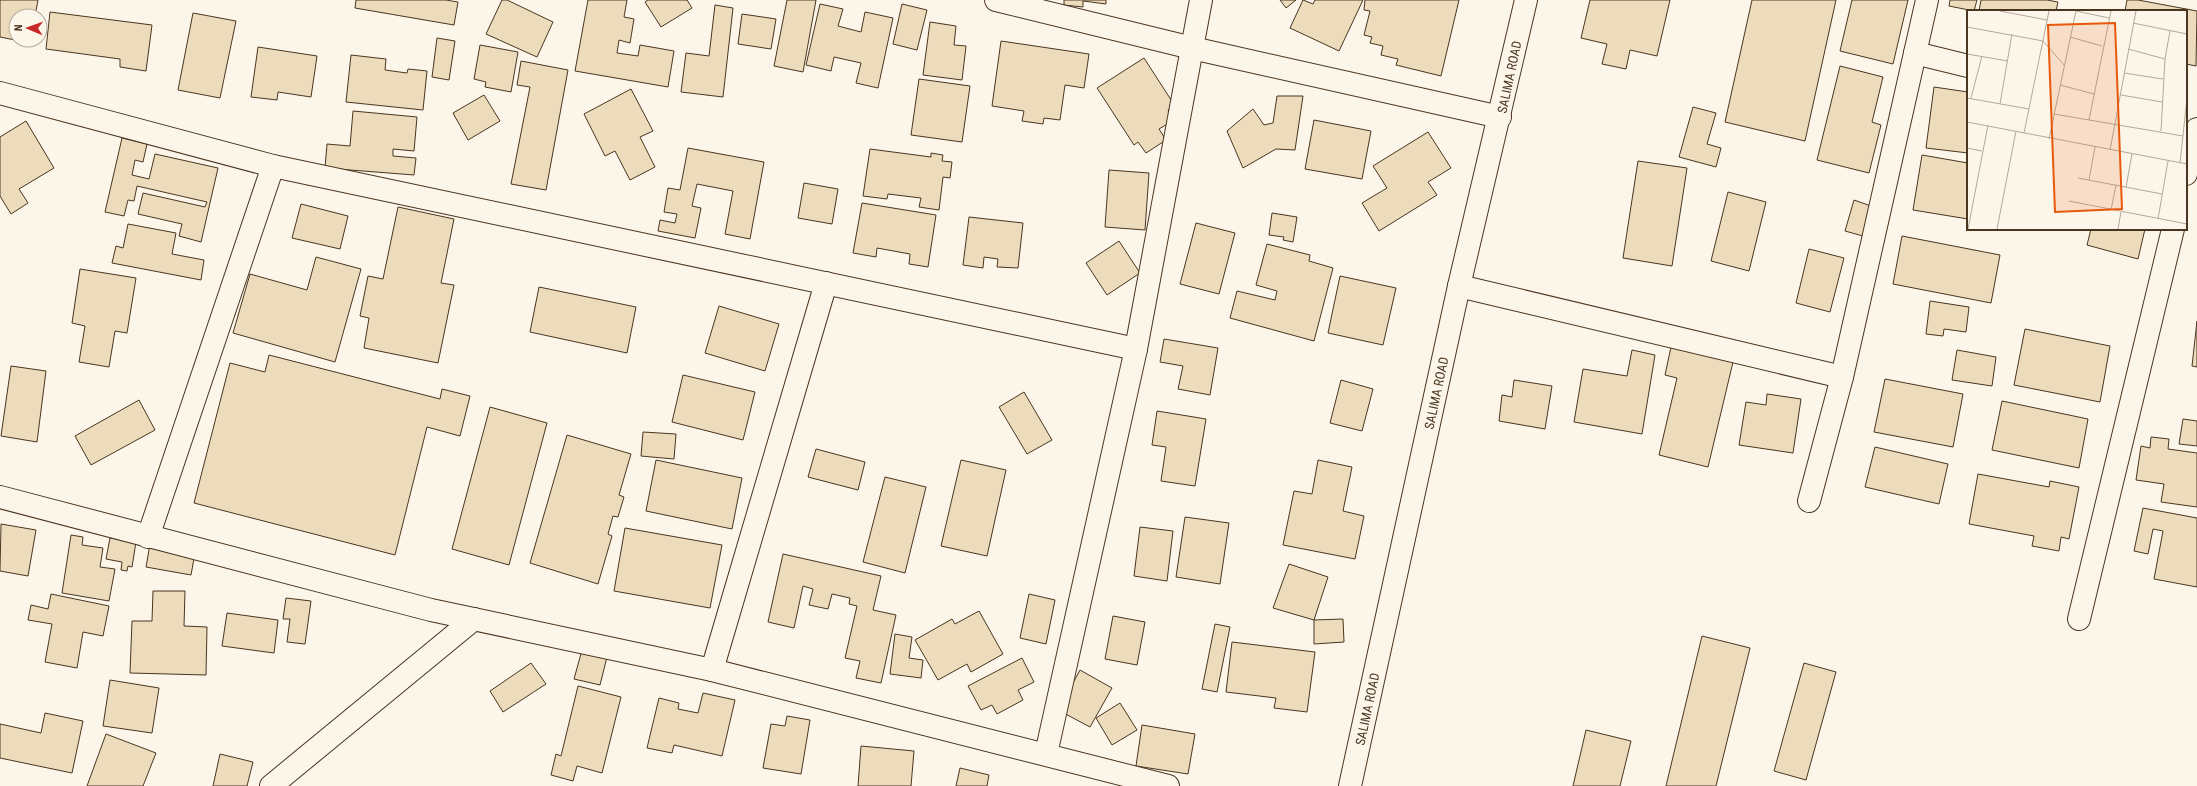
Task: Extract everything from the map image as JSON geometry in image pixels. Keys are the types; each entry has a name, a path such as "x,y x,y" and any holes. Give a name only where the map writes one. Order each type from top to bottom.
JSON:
{"street":[{"path":"996,0 1192,48 1500,117"},
{"path":"1046,754 1136,349 1201,0"},
{"name":"SALIMA ROAD","path":"1350,786 1459,286 1500,117 1526,0"},
{"path":"1809,501 1842,377 1927,0"},
{"path":"1915,54 1967,66"},
{"path":"0,93 273,166 1136,349"},
{"path":"2187,119 2197,122"},
{"path":"2187,170 2197,129"},
{"path":"148,537 273,166"},
{"path":"2079,618 2173,230"},
{"path":"712,670 826,283"},
{"path":"1459,286 1842,377"},
{"path":"0,497 431,610 712,670 1168,786"},
{"path":"271,786 474,619"}],"building":[{"path":"0,0 38,0 36,8 8,8 8,39 0,37"},
{"path":"356,0 446,0 458,2 454,25 355,8"},
{"path":"502,0 507,0 553,22 537,57 486,34"},
{"path":"588,0 627,0 624,17 634,19 630,43 619,40 617,53 638,56 640,45 674,51 668,87 575,71"},
{"path":"648,0 687,0 692,8 661,27 645,2"},
{"path":"787,0 816,0 803,72 774,66"},
{"path":"1064,0 1106,0 1106,4 1083,1 1083,7 1064,5"},
{"path":"1280,0 1296,0 1286,8"},
{"path":"1303,0 1313,4 1315,0 1363,0 1339,51 1290,28"},
{"path":"1365,0 1459,0 1441,76 1396,65 1398,59 1381,55 1383,46 1370,43 1372,37 1364,35 1370,11 1364,10"},
{"path":"1590,0 1670,0 1657,56 1630,50 1626,69 1602,64 1607,44 1581,38"},
{"path":"1752,0 1836,0 1805,141 1725,122"},
{"path":"1852,0 1908,0 1893,64 1840,51"},
{"path":"1950,0 1977,0 1974,10 1949,6"},
{"path":"1981,0 2047,0 2058,2 2056,10 1979,10"},
{"path":"2127,0 2138,0 2197,11 2196,66 2187,64 2187,10 2125,10"},
{"path":"820,4 843,9 838,26 861,32 865,12 893,18 878,88 856,83 861,63 834,57 831,71 806,65"},
{"path":"902,4 927,10 917,50 893,44"},
{"path":"715,5 733,8 723,97 681,92 686,53 709,56"},
{"path":"50,12 152,25 146,71 120,67 120,59 46,49 48,48"},
{"path":"193,13 236,21 220,98 178,90"},
{"path":"742,14 776,19 771,49 738,44"},
{"path":"930,22 956,26 954,45 966,46 962,80 923,75"},
{"path":"437,38 455,41 449,80 432,77"},
{"path":"1001,41 1089,54 1084,88 1065,85 1060,120 1044,118 1043,124 1022,121 1024,111 992,106"},
{"path":"480,45 518,52 511,92 485,87 486,82 474,79"},
{"path":"258,47 317,56 311,97 278,92 277,100 251,97"},
{"path":"351,55 386,59 385,70 407,73 408,69 427,71 423,110 346,102"},
{"path":"1144,58 1175,106 1168,110 1174,120 1159,129 1166,140 1146,153 1138,142 1134,145 1097,88"},
{"path":"521,61 568,70 546,190 511,184 530,87 517,85"},
{"path":"1840,66 1883,77 1872,122 1881,125 1869,173 1817,160"},
{"path":"919,79 970,86 962,142 911,135"},
{"path":"1934,87 1967,92 1967,153 1926,148"},
{"path":"631,89 653,131 640,137 655,167 630,180 615,151 605,156 584,114"},
{"path":"484,95 500,121 468,140 453,113"},
{"path":"1277,96 1303,96 1295,150 1276,149 1243,168 1227,131 1253,109 1264,125 1273,123"},
{"path":"1693,107 1716,113 1707,144 1721,148 1716,167 1679,157"},
{"path":"353,111 417,117 414,151 393,149 393,156 416,158 414,175 325,168 327,144 350,146"},
{"path":"1314,120 1371,131 1362,179 1305,169"},
{"path":"26,121 54,168 19,189 28,203 11,214 0,196 0,137"},
{"path":"1428,132 1451,168 1428,182 1437,195 1379,231 1362,203 1387,188 1373,166"},
{"path":"122,138 147,144 143,162 135,160 132,175 149,179 155,154 218,168 201,242 179,236 182,224 138,214 143,193 205,207 207,202 137,186 134,201 128,200 124,216 105,212"},
{"path":"688,148 764,162 750,239 725,234 733,191 697,184 692,206 701,208 695,238 658,231 660,220 675,223 677,214 664,212 668,188 680,190"},
{"path":"870,149 931,157 931,153 943,155 942,161 952,162 950,178 943,177 939,210 919,207 921,198 888,194 887,199 863,196"},
{"path":"1922,155 1967,163 1967,219 1913,210"},
{"path":"1638,161 1687,168 1672,266 1623,258"},
{"path":"1109,170 1149,173 1145,230 1105,227"},
{"path":"804,183 838,189 832,224 798,218"},
{"path":"1728,192 1766,202 1749,271 1711,261"},
{"path":"1854,200 1871,206 1863,236 1845,231"},
{"path":"862,203 936,215 928,267 909,264 910,254 877,248 876,257 853,253"},
{"path":"301,204 348,216 340,249 292,238"},
{"path":"398,207 454,219 441,283 454,285 438,363 364,348 369,318 360,316 368,276 383,279"},
{"path":"1272,213 1297,217 1293,242 1283,240 1284,237 1269,235"},
{"path":"969,217 1023,223 1018,268 997,267 998,259 984,257 983,268 963,265"},
{"path":"1196,223 1235,233 1219,294 1180,284"},
{"path":"128,224 176,233 172,254 204,260 201,280 112,263 116,246 123,248"},
{"path":"2091,230 2145,230 2138,259 2087,245"},
{"path":"1902,236 2000,255 1991,303 1893,284"},
{"path":"1119,241 1140,273 1107,295 1086,263"},
{"path":"1267,244 1310,255 1309,261 1333,268 1314,341 1230,318 1237,291 1275,300 1277,291 1256,285"},
{"path":"1809,249 1844,258 1830,312 1796,303"},
{"path":"316,257 361,269 335,362 233,333 250,274 307,290"},
{"path":"80,269 136,278 127,333 115,331 109,367 79,362 85,326 72,323"},
{"path":"1340,276 1396,288 1383,345 1328,333"},
{"path":"539,287 636,307 627,353 530,332"},
{"path":"1930,301 1969,307 1966,332 1944,329 1943,336 1926,334"},
{"path":"719,306 779,324 765,371 705,353"},
{"path":"2197,321 2197,367 2192,366"},
{"path":"2025,329 2110,346 2100,402 2014,385"},
{"path":"1164,339 1218,348 1210,395 1178,389 1183,366 1160,362"},
{"path":"1671,347 1733,362 1708,467 1659,455 1677,378 1665,375"},
{"path":"1632,350 1655,355 1642,434 1574,422 1583,369 1627,376"},
{"path":"1957,350 1996,357 1992,386 1952,380"},
{"path":"269,355 440,399 442,389 470,396 460,436 427,427 395,555 194,503 230,363 265,372"},
{"path":"11,366 46,371 37,442 1,436"},
{"path":"683,375 755,392 743,440 672,422"},
{"path":"1885,379 1963,394 1953,447 1874,432"},
{"path":"1341,380 1373,389 1362,431 1330,423"},
{"path":"1514,380 1552,386 1545,429 1499,421 1502,395 1512,397"},
{"path":"1024,392 1052,440 1027,454 999,407"},
{"path":"1767,394 1801,399 1793,453 1739,445 1746,402 1766,405"},
{"path":"139,400 155,430 91,465 75,436"},
{"path":"2002,401 2088,419 2079,468 1992,450"},
{"path":"490,407 547,423 509,565 452,549"},
{"path":"1157,411 1206,419 1195,486 1161,481 1166,447 1152,445"},
{"path":"2183,419 2197,421 2197,446 2179,444"},
{"path":"643,432 676,434 674,459 641,456"},
{"path":"567,435 631,454 619,495 624,497 618,517 613,516 608,534 612,536 598,584 530,563"},
{"path":"2151,437 2169,439 2168,449 2197,453 2197,507 2161,502 2164,484 2136,480 2141,446 2150,448"},
{"path":"1875,447 1948,464 1939,504 1865,487"},
{"path":"816,449 865,462 858,490 808,477"},
{"path":"656,460 742,478 732,529 646,511"},
{"path":"961,460 1006,470 987,556 941,546"},
{"path":"1318,460 1352,467 1343,511 1364,516 1355,559 1283,545 1294,491 1312,494"},
{"path":"1978,474 2049,487 2050,481 2079,487 2069,539 2061,537 2059,551 2032,546 2034,536 1969,524"},
{"path":"885,477 926,487 905,573 863,562"},
{"path":"2143,508 2197,518 2197,587 2154,579 2163,531 2153,529 2148,554 2134,551"},
{"path":"1185,517 1229,523 1220,584 1176,577"},
{"path":"1,524 36,530 28,576 0,571"},
{"path":"1140,527 1173,531 1167,581 1134,576"},
{"path":"625,528 722,545 710,608 614,591"},
{"path":"71,535 83,537 82,545 103,548 100,567 115,569 109,601 62,593"},
{"path":"110,538 136,542 132,567 128,566 127,571 121,570 122,562 106,559"},
{"path":"150,544 195,553 191,575 146,567"},
{"path":"783,554 881,576 873,610 896,615 881,683 856,678 860,661 845,658 857,606 849,604 850,598 832,594 828,609 809,605 813,589 803,586 794,628 768,622"},
{"path":"1289,564 1328,577 1314,620 1273,608"},
{"path":"153,591 185,591 184,626 207,627 206,675 130,673 132,621 152,621"},
{"path":"51,594 109,606 103,636 83,632 77,668 45,662 52,624 28,620 31,605 48,609"},
{"path":"1029,594 1055,600 1046,644 1020,638"},
{"path":"286,598 311,601 305,644 287,642 290,619 283,619"},
{"path":"979,611 1003,654 971,672 967,664 938,680 915,640 952,619 955,624"},
{"path":"227,613 278,620 274,653 222,646"},
{"path":"1113,616 1145,622 1137,665 1105,659"},
{"path":"1343,619 1344,642 1314,644 1314,620"},
{"path":"1215,624 1230,627 1217,692 1202,689"},
{"path":"895,634 912,637 909,658 923,660 921,678 890,674"},
{"path":"1702,636 1750,648 1716,786 1666,786"},
{"path":"1232,642 1315,652 1307,712 1274,708 1276,698 1226,692"},
{"path":"582,650 607,657 600,685 574,679"},
{"path":"1022,658 1034,682 1018,690 1023,700 997,714 992,705 981,710 968,686"},
{"path":"531,663 546,684 503,712 490,691"},
{"path":"1804,663 1836,672 1806,780 1774,771"},
{"path":"1080,670 1112,688 1090,727 1058,710"},
{"path":"110,680 159,688 152,733 103,726"},
{"path":"578,686 621,697 602,773 577,766 573,781 551,775 556,754 561,756"},
{"path":"703,693 735,700 722,756 674,745 672,753 647,748 659,698 679,703 678,709 698,713"},
{"path":"1120,703 1137,730 1112,745 1096,718"},
{"path":"45,713 83,721 72,773 0,758 0,724 41,733"},
{"path":"787,716 810,720 801,774 763,768 771,724 785,726"},
{"path":"1142,725 1195,734 1188,774 1136,766"},
{"path":"1586,730 1631,741 1620,786 1573,786"},
{"path":"106,734 156,753 143,786 87,786"},
{"path":"861,746 914,751 911,786 858,786"},
{"path":"220,754 253,762 247,786 213,786"},
{"path":"960,768 989,775 987,786 956,786"}]}
